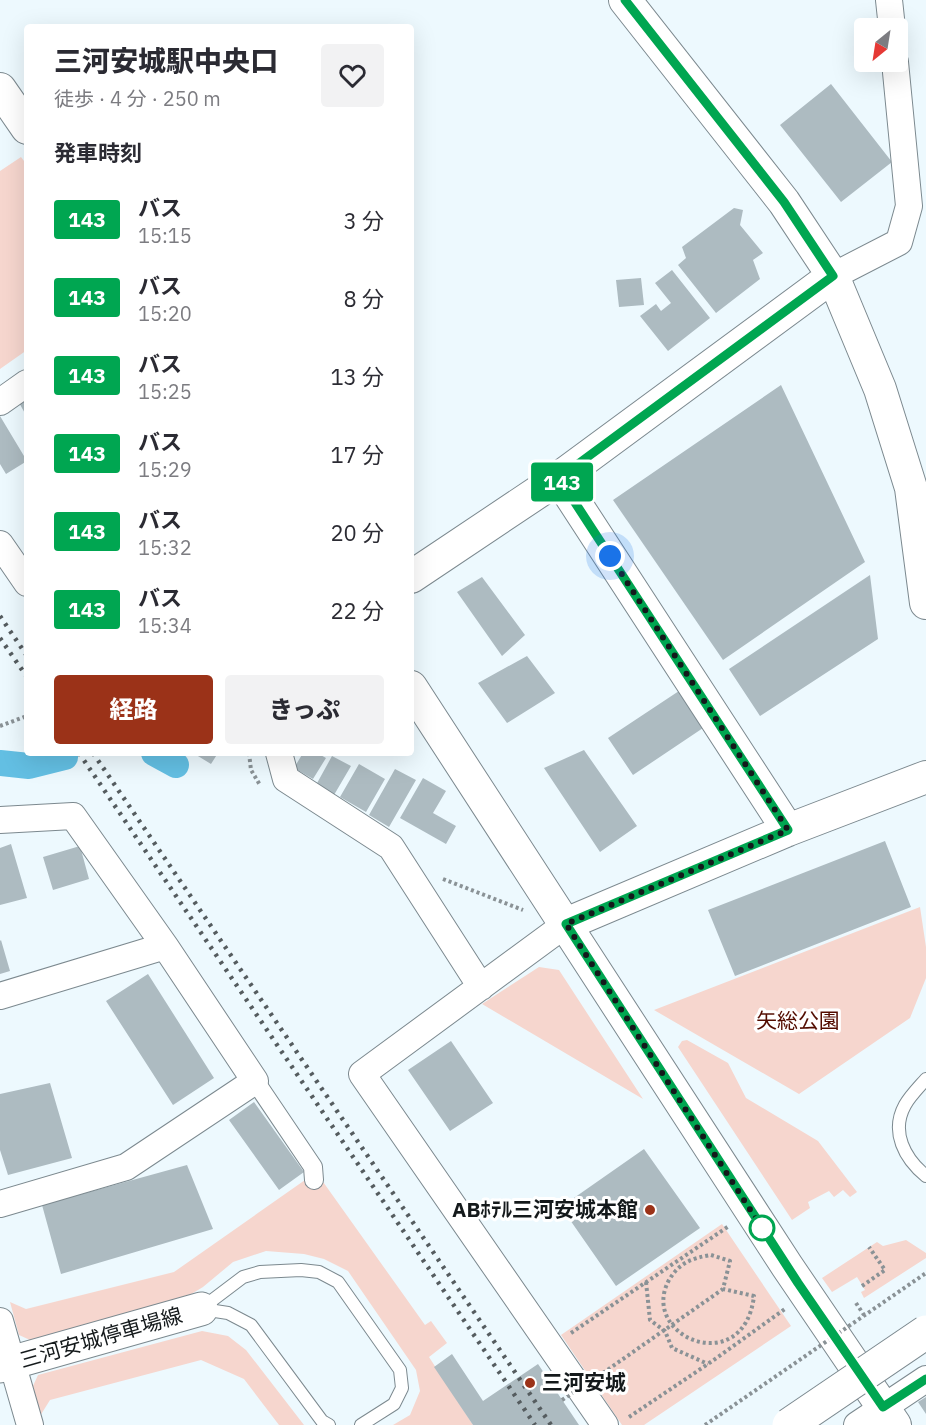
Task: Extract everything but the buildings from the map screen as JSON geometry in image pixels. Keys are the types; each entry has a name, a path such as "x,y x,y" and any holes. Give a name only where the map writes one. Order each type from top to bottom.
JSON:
{"main road":[{"name":"三河安城停車場線","path":"6,1365 201,1309"},
{"path":"789,1425 926,1332"}],"street":[{"path":"625,0 784,202 833,276 880,389 911,488 926,603"},
{"path":"889,0 891,18"},
{"path":"414,575 559,478 833,276 899,242 909,206 896,72"},
{"path":"0,88 24,124"},
{"path":"0,402 24,385"},
{"path":"559,478 788,830"},
{"path":"0,544 24,579"},
{"path":"414,692 780,1256 889,1416"},
{"path":"280,756 286,779 391,847 481,987"},
{"path":"615,1422 550,1347 362,1074 566,924 788,830 926,777"},
{"path":"0,820 73,816 165,946 313,1167 314,1180"},
{"path":"0,996 165,946"},
{"path":"0,1204 126,1167 255,1081"},
{"path":"0,1320 6,1365 30,1425"},
{"path":"857,1425 889,1416 926,1379"}],"lane":[{"path":"926,1079 905,1105 900,1121 899,1137 904,1153 913,1166 926,1176"},
{"path":"201,1309 243,1276 260,1272 301,1270 319,1272 338,1282 400,1370 402,1388 394,1404 361,1425"},
{"path":"201,1309 228,1313 250,1325 322,1421 329,1425"}],"path":[{"path":"0,726 24,717"},
{"path":"550,1347 730,1225 736,1233"},
{"path":"862,1286 885,1270 869,1247"},
{"path":"562,1400 665,1331 673,1325 723,1289 730,1261 711,1255 696,1257 683,1263 673,1273 664,1299 666,1314 673,1325 684,1337 698,1343 713,1344 728,1340 740,1332 749,1320 754,1296 723,1289"},
{"path":"705,1425 926,1273"},
{"path":"646,1282 650,1320 665,1331 672,1348 708,1365"},
{"path":"856,1303 864,1315"},
{"path":"615,1422 708,1365 788,1307"}],"green space":[{"path":"21,157 24,161 24,352 0,369 0,171"},
{"name":"矢総公園","path":"920,907 926,947 926,978 910,1018 799,1094 654,1010"},
{"path":"539,967 559,970 643,1099 482,1004"},
{"path":"687,1040 728,1063 746,1098 818,1141 857,1192 850,1197 843,1190 834,1197 829,1191 808,1202 810,1208 792,1220 678,1047 682,1041"},
{"path":"321,1179 425,1325 431,1321 447,1343 429,1357 473,1425 393,1425 410,1415 420,1391 416,1370 348,1271 324,1259 304,1254 266,1251 233,1262 203,1287 188,1296 30,1340 19,1335 10,1302 26,1309 174,1272 305,1180"},
{"path":"722,1224 791,1326 644,1425 622,1425 561,1335"},
{"path":"906,1240 926,1253 926,1258 864,1298 861,1292 865,1290 857,1277 832,1292 822,1278 877,1242 883,1246"},
{"path":"202,1331 228,1336 246,1350 304,1425 279,1425 244,1379 201,1360 50,1400 40,1416 33,1386 38,1375"}],"waterway":[{"path":"160,756 176,765"},
{"path":"0,763 29,766 65,757"}],"railway":[{"path":"0,616 24,652"},
{"path":"0,638 24,673"},
{"path":"81,756 535,1425"},
{"path":"95,756 551,1425"}],"bus line":[{"name":"143","path":"625,0 784,202 833,276 559,478 788,830 566,924 798,1283 883,1407 926,1379"}],"place":[{"name":"ABﾎﾃﾙ三河安城本館","path":"650,1210"},
{"name":"三河安城","path":"530,1383"}],"route":[{"path":"610,556 788,830 566,924 762,1228"}]}
